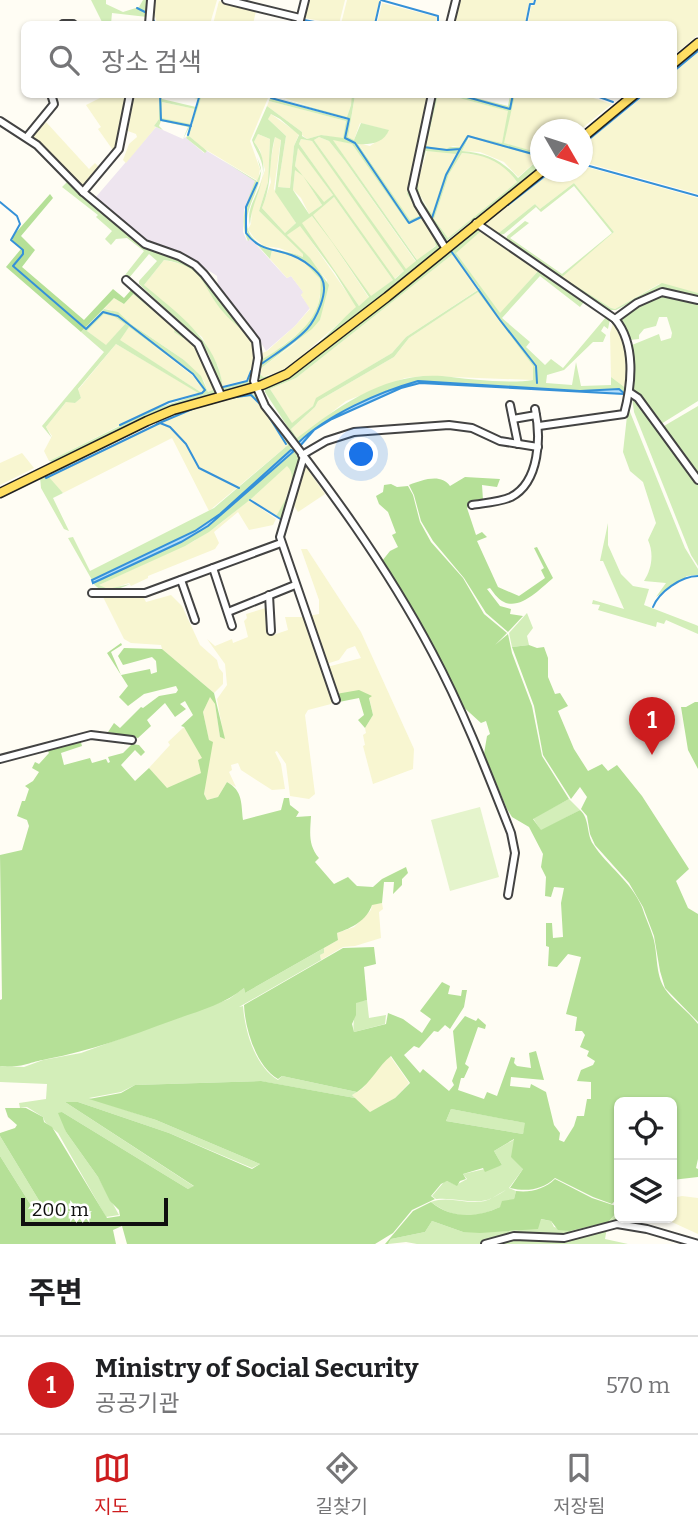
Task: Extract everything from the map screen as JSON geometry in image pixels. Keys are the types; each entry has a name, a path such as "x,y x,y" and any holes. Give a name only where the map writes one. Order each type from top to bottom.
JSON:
{"main road":[{"path":"677,60 698,43"},
{"path":"593,130 630,98"},
{"path":"0,493 147,421 280,378 300,366 530,181"}],"street":[{"path":"149,21 151,0"},
{"path":"226,0 300,21 305,0"},
{"path":"451,21 456,0"},
{"path":"27,137 54,104 52,98"},
{"path":"83,191 119,149 129,98"},
{"path":"431,98 412,189 446,249"},
{"path":"0,121 27,137 83,191 145,244 170,251 195,265 256,341 258,358 254,381 265,406 378,561 445,678 511,833 515,853 508,895"},
{"path":"476,223 615,319 627,342 629,392 624,414 539,426"},
{"path":"127,280 198,344 221,395"},
{"path":"615,319 637,303 662,292 698,300"},
{"path":"629,392 638,398 698,480"},
{"path":"510,405 519,443"},
{"path":"472,505 511,497 530,474 538,447 539,426 536,412 513,419"},
{"path":"336,700 280,537 303,456 326,441 387,428 465,426 500,441 538,447"},
{"path":"92,593 145,593 281,543"},
{"path":"213,569 232,626"},
{"path":"181,580 195,620"},
{"path":"228,612 295,584"},
{"path":"269,595 271,631"},
{"path":"0,759 91,735 132,740"},
{"path":"485,1244 514,1236 564,1238 617,1224 647,1229 698,1244"}],"shaded area":[{"path":"155,0 217,0 211,21 157,21 153,11"},
{"path":"309,0 345,0 340,21 304,18"},
{"path":"347,0 380,0 375,21 342,21"},
{"path":"459,0 533,0 533,3 529,3 526,21 455,21"},
{"path":"536,0 698,0 698,35 677,52 677,21 528,21 531,6 535,5"},
{"path":"219,1 256,11 254,21 214,21"},
{"path":"382,3 437,17 436,21 378,21"},
{"path":"698,51 698,194 593,165 593,137 641,98 677,98 677,68"},
{"path":"100,98 128,98 115,153 98,129 101,127 86,105"},
{"path":"134,98 159,98 159,119 154,126 156,127 126,163 123,160 129,144 137,137 128,131"},
{"path":"201,98 268,98 250,141 260,169 258,181 203,148 189,136"},
{"path":"284,98 353,98 347,118"},
{"path":"355,98 427,98 407,194 421,215 410,221 358,143 370,146 386,135 388,130 360,123 354,140 348,138"},
{"path":"437,98 459,98 509,111 502,143 467,135 460,147 446,149 426,146"},
{"path":"514,98 593,98 612,104 593,119 530,119 530,150 503,143"},
{"path":"269,101 346,121 343,139 321,135 307,139 302,132 267,106"},
{"path":"162,102 195,109 191,124 162,118"},
{"path":"271,114 299,134 294,146 290,188 278,187 286,136 267,118"},
{"path":"46,122 89,169 95,163 101,169 84,187 31,138"},
{"path":"156,127 183,139 185,137 204,153 207,151 256,181 244,210 243,232 247,241 250,238 287,278 291,276 304,293 301,295 310,308 295,326 266,351 252,328 218,285 217,276 179,251 149,241 95,198"},
{"path":"258,134 270,139 268,182 259,211 304,254 303,257 279,248 264,246 248,229 252,206 265,170 260,150 254,142"},
{"path":"275,137 281,139 274,189 296,223 285,233 262,208 271,182 269,170"},
{"path":"319,137 329,141 345,161 416,262 406,270 314,140"},
{"path":"470,137 530,155 530,167 518,177 504,162 480,152 462,151"},
{"path":"301,139 312,141 404,271 394,279 299,144"},
{"path":"332,139 352,144 408,224 423,218 436,245 418,261"},
{"path":"298,147 333,195 323,203 295,166"},
{"path":"427,151 458,153 445,174 432,215 417,190"},
{"path":"462,153 483,156 499,163 517,182 448,238 434,219 449,174"},
{"path":"295,169 303,176 322,205 309,214 301,198 293,190"},
{"path":"593,169 698,198 698,293 659,284 615,309 561,277 614,232 574,183 540,209 535,204 500,232 496,233 484,225 538,182 593,182"},
{"path":"334,197 393,280 371,297 312,215"},
{"path":"312,216 369,298 359,306 301,223"},
{"path":"300,225 357,307 295,362 279,372 262,377 260,369 294,344 320,320 327,280 287,235"},
{"path":"481,231 539,270 500,314 455,252"},
{"path":"272,250 297,257 307,264 320,279 321,290 317,309 309,325 269,356 259,360 260,354 295,326 310,309 301,295 303,292 291,276 287,278 270,259"},
{"path":"453,254 479,289 406,337 392,353 335,387 292,424 270,389 296,378"},
{"path":"164,260 190,266 208,286 224,312 247,335 254,346 256,359 248,379 223,386 218,366 202,337 144,285"},
{"path":"479,291 533,366 533,380 427,376 405,378 346,401 298,439 291,429 318,401 394,357 409,338"},
{"path":"133,294 194,345 204,361 212,391 208,392 204,381 184,360 111,310 104,309 114,298 124,304"},
{"path":"104,314 115,316 125,324 106,346 87,331"},
{"path":"613,323 625,346 627,389 611,377 610,333"},
{"path":"129,327 193,376 204,392 119,340"},
{"path":"116,344 201,394 169,402 49,461 44,451 52,436 46,427 67,401 75,403 81,398 78,390"},
{"path":"244,396 258,400 288,445 209,511 172,438 63,493 48,477 161,421 208,403"},
{"path":"22,453 34,468 0,485 0,463"},
{"path":"304,464 325,494 298,512 292,503"},
{"path":"287,465 293,470 294,476 276,516 251,499"},
{"path":"249,500 276,519 273,525 249,530 238,512 214,532 219,543 215,549 148,576 131,586 129,583 108,590 99,585 194,541"},
{"path":"301,549 307,549 361,632 414,749 413,769 373,784 363,746 365,728 373,715 369,697 336,694 327,667 361,658 355,646 347,649 339,660 326,664 308,616 319,614 319,600"},
{"path":"142,594 146,602 171,595 182,606 200,645 217,660 223,673 223,684 214,693 162,649 161,645 131,643 124,639 103,597"},
{"path":"269,607 270,636 288,630 285,617 306,617 334,699 331,704 308,710 305,715 315,794 309,799 290,796 286,764 277,751 275,752 281,764 285,789 272,790 241,770 238,763 231,765 232,770 229,772 236,787 227,782 218,797 207,800 204,794 209,741 203,712 210,696 215,704 220,737 224,738 217,699 227,685 225,664 207,639 215,646 232,639 233,643 248,637 244,621 246,614"},
{"path":"184,727 203,758 201,773 167,789 149,768 170,745 168,742"},
{"path":"382,903 383,909 379,912 381,938 343,947 321,960 320,955 324,953 324,948 338,940 337,933 354,927 371,910 372,904"},
{"path":"390,1056 409,1083 395,1098 369,1113 352,1095 363,1088"},
{"path":"677,1197 698,1198 698,1234 674,1223 677,1223"}],"green space":[{"path":"91,0 106,0 106,4 123,12 139,7 143,0 150,0 148,21 147,17 112,13 111,21 102,21"},
{"path":"159,98 196,107 199,99 194,98 201,98 189,136 207,151 205,153 186,138 192,126 195,109 162,102 162,118 191,124 183,139 188,127 161,121 159,126 163,130 154,126 159,119"},
{"path":"270,98 348,120 345,135 349,119 278,98 347,117 352,98 354,98 348,137 354,140 361,123 389,130 384,138 376,142 358,144 410,220 421,215 407,194 429,98 411,191 441,244 440,248 315,350 286,371 262,381 257,376 259,360 284,345 307,325 316,309 321,290 320,279 301,259 272,250 270,259 251,238 248,241 244,218 255,181 222,160 257,181 261,171 247,219 252,236 260,244 303,257 259,211 268,182 270,139 258,134 254,142 260,153 263,171 252,140 267,106 302,132 302,136 307,139 321,135 343,138 346,121 269,101","holes":["271,114 299,135 294,146 290,188 278,187 286,136 268,119","275,137 281,140 275,192 296,223 285,233 262,208 268,190","319,137 329,141 416,261 406,269 314,140","301,139 312,141 404,271 395,279 299,144","333,140 352,144 408,224 423,218 433,235 436,246 417,260","298,148 333,195 324,202 295,166","295,170 303,176 322,205 309,214 293,190","334,197 393,280 371,296 313,215","312,216 369,297 359,306 302,223","300,226 356,307 301,358 288,367 263,377 260,369 320,320 329,285 310,258 287,235"]},
{"path":"433,98 437,98 426,146 446,149 460,147 467,135 502,143 508,111 459,98 476,98 508,106 509,98 514,98 504,143 530,150 530,155 469,137 462,151 493,158 518,178 530,167 530,175 445,242 414,194","holes":["426,151 457,154 445,174 432,214 421,198 418,184","462,153 500,165 517,182 448,238 434,219 449,174"]},
{"path":"69,180 144,245 173,254 194,266 253,339 254,346 224,313 201,279 188,267 164,260 144,285 205,342 220,371 223,388 247,381 255,365 248,385 222,392 202,343 139,284 157,261 149,254 129,278 125,275 144,251 127,238 116,239 111,245 105,239 112,231 96,217 98,215 62,187"},
{"path":"262,180 250,225 250,211"},
{"path":"574,183 614,232 562,277 615,309 662,283 698,293 698,297 661,287 616,310 607,310 506,240 507,236 525,221 529,223 510,238 562,274 612,233 574,186 541,212 536,207 504,234 496,233 535,204 540,209"},
{"path":"50,194 53,198 21,236 35,250 22,267 84,320 113,289 124,298 131,290 135,292 124,304 114,298 81,332 6,267 21,249 13,242 12,237"},
{"path":"475,230 481,231 456,253 500,313 539,270 584,302 580,307 540,276 502,318 530,342 526,347 545,365 551,359 563,368 606,317 610,319 608,329 604,326 601,331 606,335 603,342 593,342 564,370 547,375 546,383 572,385 576,362 581,386 611,385 611,377 627,389 626,395 619,389 581,391 418,381 386,391 328,419 298,443 265,392 265,388 296,372","holes":["453,254 478,290 406,337 392,353 316,398 313,406 292,423 270,389 296,378","478,292 533,366 533,380 475,380 442,376 401,379 346,403 297,438 291,429 318,401 394,357 409,338"]},
{"path":"135,292 161,313 186,335 196,348 185,336 183,338 174,332 175,329 133,294"},
{"path":"668,295 698,303 698,401 661,424 632,387 632,345 659,334 661,341 671,338 667,317 659,317 656,326 644,329 639,339 630,340 622,324 623,319 633,309"},
{"path":"104,309 118,312 184,360 201,376 208,392 213,390 196,348 205,361 215,393 165,408 54,462 49,461 152,410 200,394 116,344 78,389 81,398 75,403 66,402 46,427 52,438 42,426 104,352 81,332","holes":["104,314 125,324 106,345 87,331","129,327 193,375 204,392 120,340"]},
{"path":"248,392 266,407 292,446 290,448 294,450 220,514 195,531 92,580 68,538 73,537 90,571 214,508 288,445 261,403 251,395 208,403 161,420 48,476 63,493 53,498 69,531 64,529 41,488 40,477 175,412"},
{"path":"632,397 698,485 698,566 691,555 634,412"},
{"path":"698,406 698,476 664,426"},
{"path":"628,407 685,548 698,569 698,575 687,576 656,597 666,583 644,581 651,561 648,540 656,523 643,482 630,471 623,452"},
{"path":"294,451 300,460 283,519 276,516 291,483 291,471 287,466 209,532 185,546 99,585 108,589 130,584 106,591 93,583 181,542 208,526"},
{"path":"465,477 500,479 497,487 482,485 483,500 472,500 467,508 476,535 482,532 487,537 477,541 498,587 519,596 545,578 541,570 544,568 534,548 537,547 553,578 536,593 522,601 509,604 497,597 490,588 487,589 500,606 511,609 510,614 523,616 508,632 486,613 464,578 433,541 421,521 409,485 436,479 450,486"},
{"path":"384,485 408,486 420,522 431,542 463,578 484,614 507,633 495,645 508,634 512,653 532,706 542,756 569,799 533,819 541,830 580,810 587,822 593,844 632,889 642,907 653,937 660,977 665,989 698,1024 698,1177 677,1179 677,1097 614,1097 612,1204 555,1178 534,1189 510,1188 523,1169 511,1157 514,1139 494,1151 502,1165 485,1172 483,1168 463,1174 466,1179 460,1181 457,1186 447,1181 441,1184 431,1196 435,1199 412,1210 393,1233 375,1244 127,1244 122,1226 113,1230 116,1244 0,1244 0,1156 39,1218 49,1217 0,1136 0,1133 17,1125 8,1117 5,1108 26,1108 43,1117 44,1122 52,1127 107,1218 120,1216 119,1210 110,1201 98,1177 66,1132 58,1113 62,1112 188,1189 194,1186 65,1102 78,1102 169,1133 252,1169 260,1164 156,1120 89,1099 121,1093 135,1085 261,1081 355,1098 370,1112 395,1098 410,1083 391,1056 357,1092 282,1076 278,1079 264,1065 249,1036 244,1005 343,948 374,947 376,964 364,967 367,1000 356,1003 356,1015 352,1024 354,1032 386,1024 388,1013 403,1019 422,1033 431,1019 420,1011 442,982 450,986 448,994 461,996 462,990 467,990 464,1007 450,1029 445,1025 438,1032 434,1031 419,1048 414,1046 404,1055 420,1073 423,1069 449,1091 454,1085 452,1081 457,1068 453,1031 465,1016 476,1021 478,1018 486,1025 485,1029 478,1027 465,1064 469,1067 464,1078 461,1078 458,1090 484,1099 487,1092 497,1096 511,1057 515,1058 514,1063 517,1066 531,1068 529,1053 536,1051 544,1080 511,1077 510,1086 530,1088 531,1084 546,1092 554,1125 560,1133 559,1140 564,1142 577,1116 584,1116 587,1099 591,1099 591,1082 577,1081 581,1070 593,1065 595,1061 587,1056 589,1051 580,1047 585,1035 582,1031 575,1031 577,1017 566,1014 581,957 568,954 557,967 548,966 549,947 546,946 546,923 552,923 553,938 563,937 561,903 564,888 554,887 551,897 545,896 546,877 541,867 543,854 529,827 512,817 507,809 484,754 487,736 490,734 486,721 481,723 459,703 457,693 458,699 421,625 382,561 390,551 398,547 392,535 396,533 388,512 379,504 376,496 383,492","holes":["451,1109 525,1123 523,1134 446,1121"]},
{"path":"608,523 608,545 621,574 633,586 649,589 644,605 698,626 698,634 666,620 664,624 657,622 656,627 598,610 600,605 592,604 593,600 624,609 603,561 600,561"},
{"path":"527,613 533,628 527,636 529,645 512,647 509,633"},
{"path":"121,643 122,645 111,652 121,675 107,653"},
{"path":"512,647 544,647 548,658 548,677 555,694 560,693 568,706 558,711 574,749 588,771 602,764 608,771 617,765 642,796 689,869 676,881 688,908 698,914 698,1022 665,988 654,936 643,907 629,883 595,845 590,834 587,816 581,809 587,797 580,787 571,799 543,755 534,706"},
{"path":"124,648 162,649 214,693 225,739 220,737 215,704 210,697 203,712 209,740 213,742 204,794 207,800 218,797 227,782 239,793 243,820 281,810 284,798 289,798 290,805 299,812 296,817 311,816 311,843 319,858 315,862 334,884 348,877 357,886 373,887 382,879 406,867 408,873 393,894 394,882 384,882 382,903 372,905 367,915 358,923 337,933 338,940 245,993 244,988 209,1008 125,1038 19,1066 0,1066 0,855 22,850 29,826 27,820 17,816 29,789 25,786 33,781 39,772 32,768 35,762 39,764 49,753 47,749 80,739 82,746 61,753 64,765 90,758 92,763 106,759 108,763 108,757 123,753 132,744 139,745 145,752 141,756 135,750 121,765 135,781 149,768 167,788 201,773 198,760 202,758 181,726 193,715 185,701 180,704 186,709 175,717 165,703 147,720 151,726 138,738 108,732 114,723 120,728 141,707 159,696 176,693 178,690 176,686 144,694 128,706 119,697 128,686 121,675 150,669 151,674 157,672 156,661 152,657 123,665 118,656"},
{"path":"359,690 372,696 369,698 373,715 365,728 358,720 364,715 359,698 339,702 336,694"},
{"path":"698,702 698,769 688,750 681,707"},
{"path":"569,799 580,810 541,831 533,818"},
{"path":"480,807 499,877 450,891 431,820"},
{"path":"324,948 324,953 320,955 321,960 239,1007 243,1006 246,1027 257,1057 270,1074 278,1080 282,1076 357,1092 352,1095 355,1098 260,1081 135,1085 121,1092 89,1098 156,1120 260,1164 252,1168 169,1133 78,1102 65,1102 195,1187 188,1189 62,1112 66,1132 98,1177 119,1215 106,1217 58,1133 43,1117 27,1107 20,1108 19,1103 46,1099 47,1084 0,1082 0,1066 24,1067 43,1060 81,1053 229,999 244,988 245,993"},
{"path":"367,1000 369,1018 386,1015 385,1024 354,1032 356,1002"},
{"path":"451,1109 526,1123 523,1134 446,1121"},
{"path":"0,1136 49,1217 39,1218 0,1156"},
{"path":"515,1139 523,1169 509,1188 516,1191 514,1199 494,1210 473,1215 452,1213 431,1202 444,1199 432,1196 444,1182 456,1185 467,1179 463,1174 502,1165 494,1151","holes":["506,1190 485,1201 471,1202 444,1199 481,1201"]},
{"path":"555,1179 592,1198 614,1205 614,1215 608,1222 570,1231 558,1230 551,1221 541,1219 538,1229 480,1233 463,1232 432,1221 425,1232 391,1239 385,1244 413,1211 431,1202 447,1212 473,1215 500,1207 502,1201 514,1199 516,1191 537,1190"},
{"path":"614,1215 614,1223 625,1224 571,1235 532,1235 482,1244 388,1244 391,1239 425,1232 432,1221 463,1232 515,1231 538,1225 540,1219 551,1221 554,1227 570,1231 608,1222"},
{"path":"607,1228 605,1239 628,1244 487,1244 509,1238 542,1239"}],"water":[{"path":"418,381 580,391 619,389 625,394 420,383 401,388 332,419 314,430 300,446 298,443 310,433 323,423 338,414 387,391"},
{"path":"291,450 294,451 208,526 181,542 93,583 92,580 195,531 220,514"}],"waterway":[{"path":"381,0 438,16 438,21"},
{"path":"527,21 530,4 534,4 535,0"},
{"path":"376,21 380,2"},
{"path":"137,8 147,13"},
{"path":"304,20 309,21"},
{"path":"677,68 698,51"},
{"path":"160,98 161,120 191,126"},
{"path":"188,135 199,98"},
{"path":"271,98 349,119 345,138 355,143 409,223 423,216"},
{"path":"431,113 434,98"},
{"path":"470,98 510,109 512,98"},
{"path":"602,98 613,102"},
{"path":"593,136 639,98"},
{"path":"423,147 460,149 468,136 530,153"},
{"path":"432,218 446,175 460,149"},
{"path":"593,167 698,196"},
{"path":"508,205 537,182"},
{"path":"257,183 246,207 246,233 258,244 308,264 318,273 324,284 318,312 307,329 260,365"},
{"path":"0,202 17,216 20,224 11,240 23,250 23,254 13,266 86,329 103,312 118,316 193,374 205,390 169,402 120,425"},
{"path":"426,212 445,240"},
{"path":"451,251 536,366 537,383"},
{"path":"223,387 247,381 251,371"},
{"path":"229,398 251,395 261,405"},
{"path":"157,424 197,407"},
{"path":"266,412 286,444"},
{"path":"45,475 46,478 160,423 170,427 186,444 199,468 239,488"},
{"path":"250,500 282,520"},
{"path":"653,607 671,586 698,576"}],"place":[{"name":"Ministry of Social Security","path":"652,755"}]}
